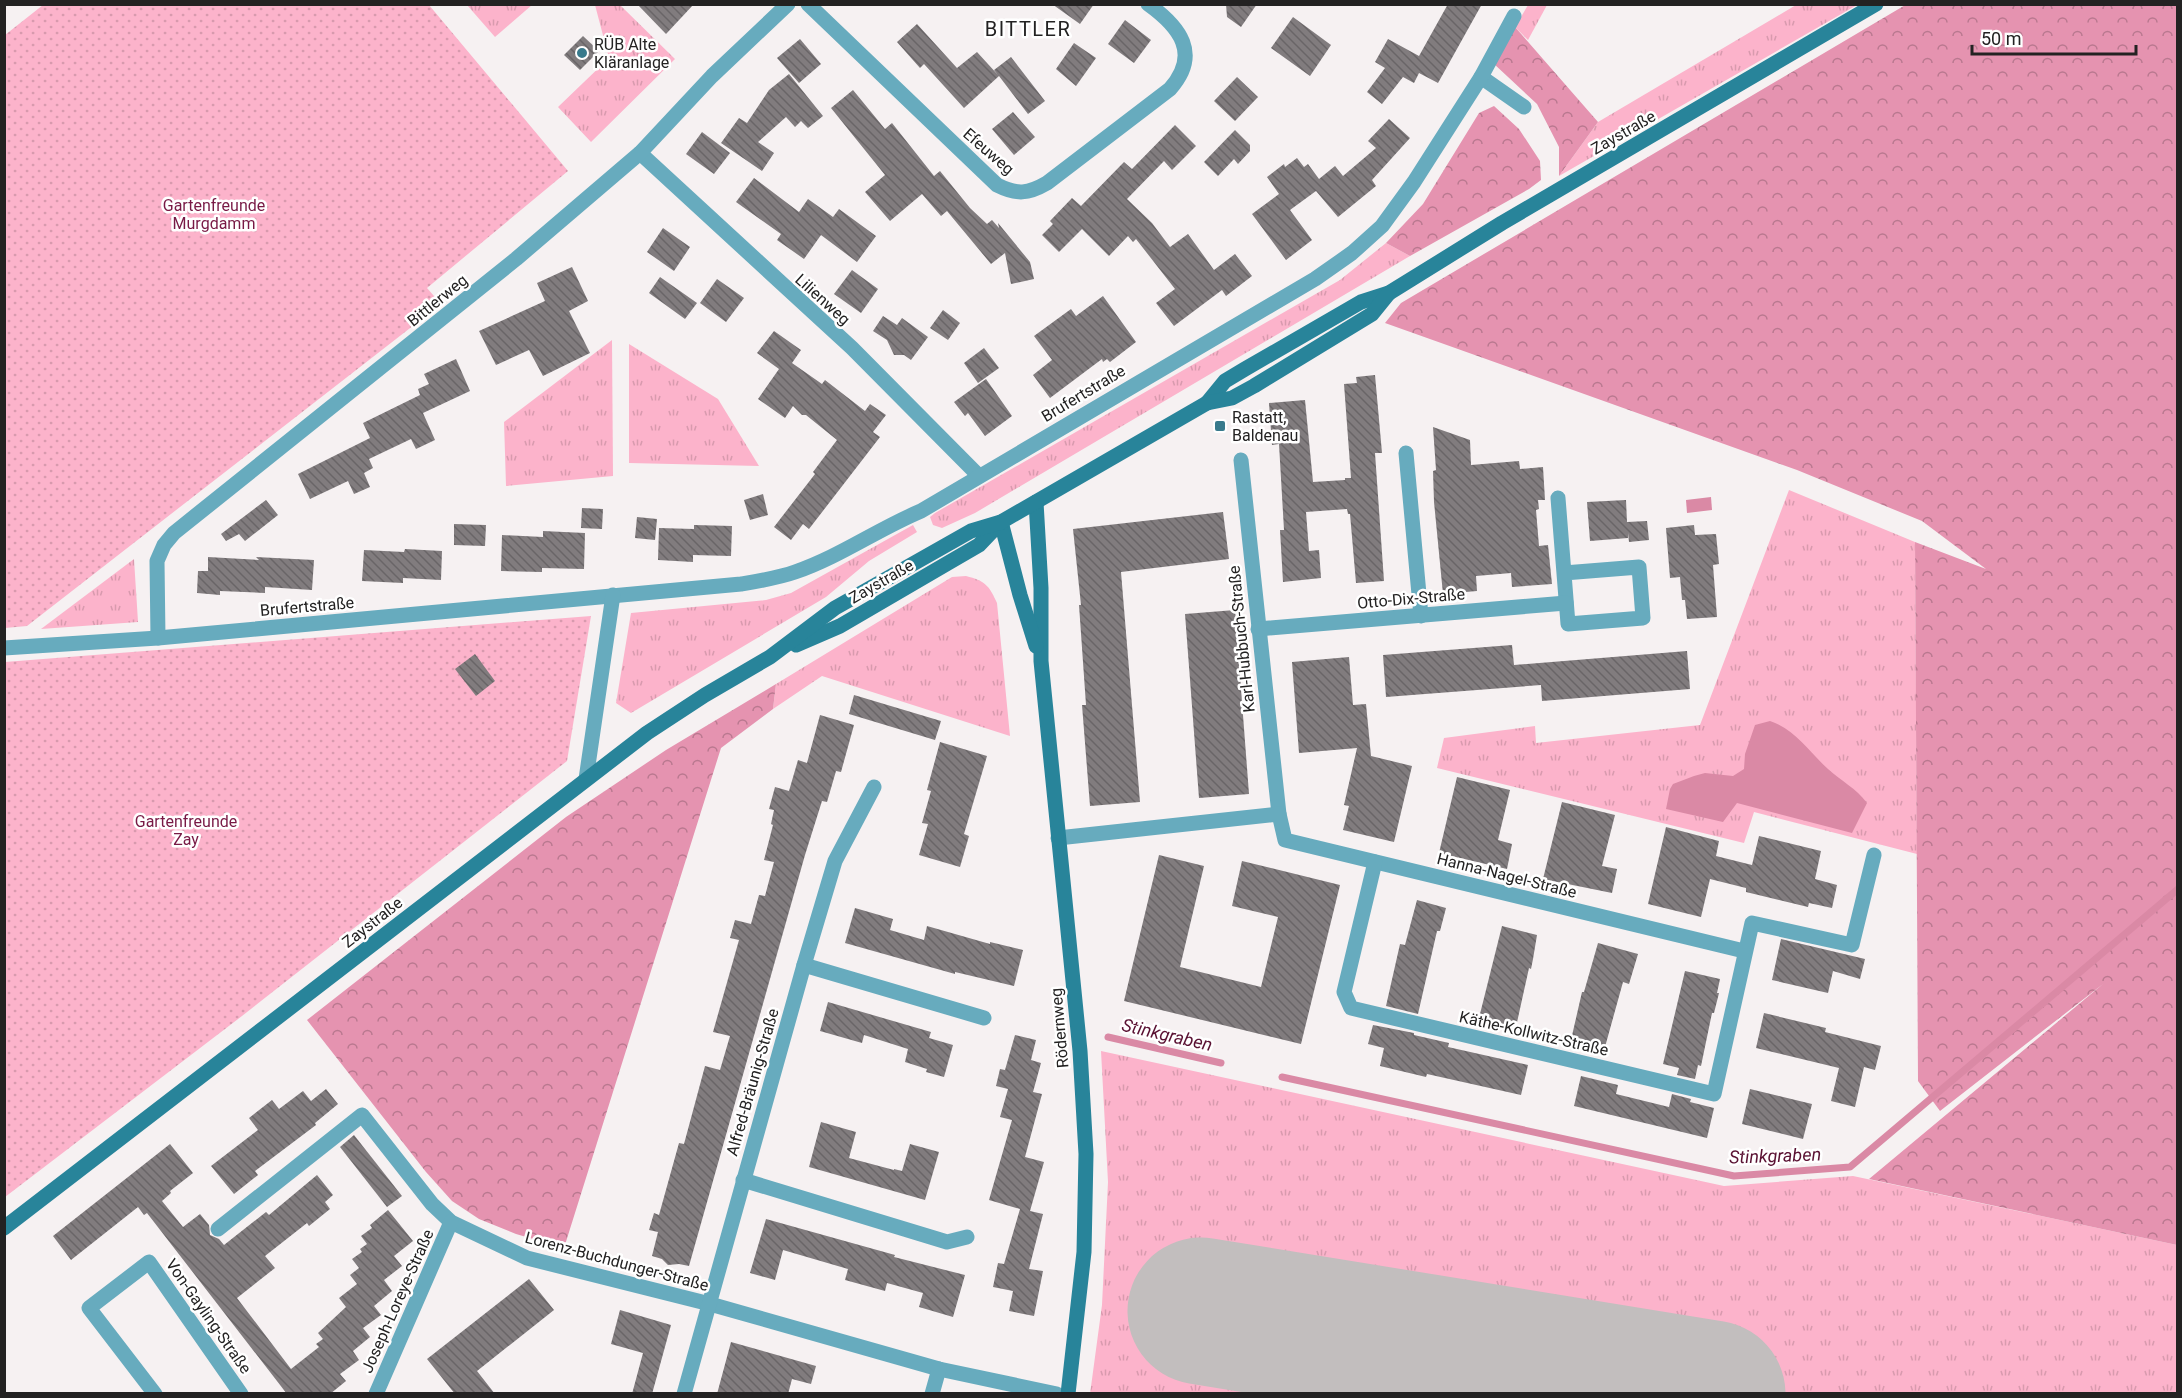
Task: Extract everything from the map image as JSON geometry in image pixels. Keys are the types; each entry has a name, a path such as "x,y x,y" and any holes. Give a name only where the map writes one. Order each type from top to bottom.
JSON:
{"street":[{"name":"Bittlerweg","path":"158,638 157,561 164,545 174,533 516,260 640,153 712,76 788,4"},
{"name":"Efeuweg","path":"808,4 997,185 1011,192 1035,190 1047,183 1170,89 1181,77 1185,64 1185,47 1177,30 1163,15 1148,4"},
{"name":"Zaystraße","path":"4,1228 647,733 695,701 770,657 835,608 971,531 1001,522 1207,403 1232,398 1254,386 1372,314 1389,293 1876,4"},
{"name":"Brufertstraße","path":"4,648 158,638 741,584 768,580 796,572 891,523 921,511 978,475 1315,279 1352,253 1382,226 1407,191 1481,77 1514,16"},
{"path":"1481,77 1524,107"},
{"name":"Lilienweg","path":"640,153 852,348 978,475"},
{"path":"1406,453 1421,616"},
{"name":"Karl-Hubbuch-Straße","path":"1241,460 1279,814"},
{"path":"1558,498 1568,624 1643,618 1639,567 1564,573"},
{"name":"Rödernweg","path":"1036,502 1041,588 1041,661 1080,1051 1086,1154 1083,1252 1068,1394"},
{"name":"Rödernweg","path":"1001,522 1020,595 1041,661"},
{"path":"586,779 614,595"},
{"name":"Otto-Dix-Straße","path":"1258,629 1566,603"},
{"name":"Alfred-Bräunig-Straße","path":"684,1394 835,861 874,787"},
{"path":"1058,838 1279,814"},
{"name":"Hanna-Nagel-Straße","path":"1279,814 1285,840 1744,951"},
{"path":"1744,951 1752,923 1852,945 1874,855"},
{"name":"Käthe-Kollwitz-Straße","path":"1375,862 1344,992 1351,1008 1361,1011 1714,1094 1744,951"},
{"path":"804,965 984,1018"},
{"name":"Lorenz-Buchdunger-Straße","path":"218,1229 362,1115 432,1204 451,1222 527,1258 710,1304 939,1369 1057,1394"},
{"path":"743,1180 947,1242 967,1237"},
{"name":"Joseph-Loreye-Straße","path":"376,1394 451,1222"},
{"name":"Von-Gayling-Straße","path":"155,1394 89,1308 149,1262 241,1394"},
{"path":"932,1394 939,1369"}],"green space":[{"path":"1907,4 2177,5 2177,1245 1869,1179 2103,984 1940,1111 1918,1081 1915,542 1986,569 1922,521 1797,470 1385,323 1401,303"},
{"name":"Gartenfreunde Murgdamm","path":"43,5 429,5 568,171 427,288 441,304 27,626 5,628 5,35"},
{"path":"467,5 532,5 495,37"},
{"path":"595,5 620,5 675,59 591,142 558,107 609,58"},
{"path":"1528,5 1547,5 1528,40 1515,27"},
{"path":"1796,5 1857,5 1559,176 1598,122"},
{"path":"1515,27 1598,122 1559,176 1559,147 1537,104 1493,63"},
{"path":"1494,106 1519,129 1540,161 1541,180 1410,256 1386,243 1423,204 1479,113"},
{"path":"1386,243 1410,256 975,513 942,528 933,525 930,517 935,513 1340,280"},
{"path":"612,340 613,476 506,486 504,422"},
{"path":"629,344 718,399 759,466 629,463"},
{"path":"1789,490 1915,542 1917,854 1754,812 1744,843 1437,768 1444,738 1535,726 1536,743 1700,725"},
{"path":"913,525 917,532 869,561 826,597 631,713 616,703 631,613 766,600 791,593"},
{"path":"134,559 138,622 41,629"},
{"path":"966,576 986,585 997,603 1010,736 822,676 773,709 776,684 952,577"},
{"name":"Gartenfreunde Zay","path":"591,616 567,761 242,1016 5,1197 5,662"},
{"path":"776,684 773,709 721,748 564,1248 516,1234 479,1219 452,1201 426,1172 307,1020 566,817 666,750"},
{"path":"1101,1051 1724,1186 1853,1176 2177,1245 2177,1393 1090,1394 1102,1305 1108,1182"}],"shaded area":[{"path":"1711,497 1712,510 1687,513 1686,500"},
{"path":"1770,721 1795,735 1828,769 1867,803 1852,833 1737,803 1723,822 1666,809 1673,784 1705,773 1733,776 1744,769 1745,754 1755,725"}],"building":[{"path":"637,4 694,4 666,34"},
{"path":"1052,4 1094,4 1080,24"},
{"path":"1226,4 1257,4 1241,27 1227,17"},
{"path":"1448,4 1482,4 1438,83 1419,73 1414,83 1403,77 1382,104 1367,92 1385,68 1375,62 1388,39 1419,56"},
{"path":"1293,17 1331,45 1310,76 1271,48"},
{"path":"1125,20 1151,40 1134,63 1108,44"},
{"path":"917,24 957,68 977,52 998,75 994,70 1011,57 1045,101 1028,114 999,76 964,108 924,64 920,68 897,42"},
{"name":"RÜB Alte Kläranlage","path":"583,36 599,51 580,70 564,55"},
{"path":"800,39 821,64 799,83 777,58"},
{"path":"1074,43 1096,58 1076,86 1056,69"},
{"path":"789,74 823,116 808,128 801,121 795,127 786,117 758,142 774,153 762,171 721,143 739,118 747,123 769,90"},
{"path":"1237,77 1258,97 1235,121 1214,101"},
{"path":"853,90 885,129 892,123 934,176 940,171 970,208 987,224 992,220 999,228 998,223 1030,262 1034,279 1011,284 1005,253 991,264 947,211 941,216 922,194 890,221 865,192 885,175 831,108"},
{"path":"1013,112 1035,137 1014,155 992,129"},
{"path":"1389,119 1410,138 1372,180 1376,186 1338,217 1316,191 1290,210 1312,240 1286,260 1252,214 1279,194 1267,177 1284,164 1285,167 1297,158 1304,167 1308,164 1319,179 1335,166 1343,176 1376,148 1368,141"},
{"path":"1175,125 1196,146 1172,170 1164,161 1127,199 1152,223 1170,247 1188,234 1214,270 1235,254 1252,276 1226,296 1222,290 1174,326 1156,303 1175,289 1136,239 1133,242 1128,236 1109,256 1082,229 1059,252 1042,235 1053,224 1050,221 1072,198 1081,206 1124,162 1132,169"},
{"path":"1235,130 1250,145 1250,151 1238,164 1234,159 1218,176 1204,162"},
{"path":"702,132 730,153 714,174 686,154"},
{"path":"754,178 799,212 808,199 833,217 839,209 876,236 857,262 821,235 804,259 777,240 781,234 736,202"},
{"path":"663,228 690,247 674,271 647,252"},
{"path":"572,267 588,301 569,311 590,353 543,376 529,350 496,365 479,331 545,301 537,283"},
{"path":"852,270 878,289 861,313 834,294"},
{"path":"660,277 697,303 685,319 649,293"},
{"path":"717,279 744,298 726,322 700,303"},
{"path":"1103,296 1136,342 1110,362 1107,359 1103,362 1102,359 1050,398 1033,375 1052,360 1034,336 1071,309 1076,316"},
{"path":"943,310 960,323 948,340 930,328"},
{"path":"883,316 897,325 902,318 928,337 911,360 904,355 894,355 887,340 873,331"},
{"path":"774,331 801,350 792,363 822,384 825,380 865,411 870,404 886,415 873,432 880,437 809,529 803,524 791,540 774,527 815,474 813,472 837,440 793,406 785,418 758,399 779,369 757,353"},
{"path":"984,348 999,368 978,383 964,363"},
{"path":"456,359 470,391 423,413 435,440 416,449 411,439 369,459 373,468 364,473 370,487 354,494 348,481 310,499 298,474 370,438 363,423 420,395 418,389 429,384 424,374"},
{"path":"1375,375 1382,453 1375,453 1384,581 1356,583 1350,514 1347,509 1306,512 1309,551 1319,550 1321,578 1283,582 1280,530 1284,530 1279,444 1272,445 1269,403 1305,400 1313,482 1345,480 1345,478 1351,478 1344,384 1357,383 1356,377"},
{"path":"986,379 1012,416 985,436 968,413 965,416 954,402"},
{"path":"1433,427 1470,440 1471,465 1519,461 1520,469 1543,467 1545,500 1538,500 1539,509 1536,510 1539,546 1548,545 1552,584 1512,587 1511,573 1476,576 1477,591 1443,594 1434,502 1433,471 1436,470"},
{"path":"763,494 768,515 750,520 744,500"},
{"path":"266,500 278,515 245,541 239,534 226,541 221,534"},
{"path":"1626,500 1627,522 1647,521 1649,540 1629,542 1628,533 1628,538 1590,541 1587,502"},
{"path":"582,508 603,509 602,529 581,528"},
{"path":"1223,512 1229,559 1121,572 1140,802 1090,806 1082,705 1086,705 1079,605 1081,605 1073,529"},
{"path":"637,517 657,519 655,540 635,538"},
{"path":"454,524 486,525 485,546 454,545"},
{"path":"694,525 732,526 731,556 693,555 693,562 658,560 659,528 694,529"},
{"path":"1694,525 1695,535 1716,534 1719,564 1713,565 1717,617 1687,619 1685,600 1682,600 1680,577 1670,578 1666,528"},
{"path":"543,531 585,533 584,569 542,568 542,572 501,571 502,535 543,537"},
{"path":"405,549 442,551 441,580 403,578 403,583 362,581 364,550 404,552"},
{"path":"208,557 314,560 312,590 265,587 265,593 220,591 220,595 197,593 198,571 208,571"},
{"path":"1235,610 1249,794 1199,798 1185,614"},
{"path":"1512,645 1514,665 1687,651 1690,689 1542,701 1541,685 1386,697 1383,655"},
{"path":"475,654 495,681 476,696 455,669"},
{"path":"1349,657 1353,705 1366,704 1371,756 1412,766 1394,842 1343,830 1349,806 1344,805 1357,748 1299,753 1292,662"},
{"path":"854,695 941,721 935,740 849,714"},
{"path":"820,715 854,725 841,772 836,771 827,802 822,801 805,855 689,1266 668,1265 662,1259 652,1256 658,1232 649,1230 654,1213 659,1215 679,1143 684,1144 705,1066 720,1070 730,1036 713,1032 739,940 730,938 735,920 751,924 759,895 765,896 774,862 764,860 773,825 771,824 774,810 769,809 775,787 789,791 798,760 807,763"},
{"path":"940,742 987,756 964,834 969,836 960,867 919,855 928,824 922,823 931,791 927,790"},
{"path":"1457,777 1510,790 1498,840 1512,844 1507,869 1439,853"},
{"path":"1562,802 1615,815 1602,866 1617,869 1612,893 1543,879"},
{"path":"1666,827 1719,841 1716,856 1752,865 1759,836 1821,851 1815,879 1837,885 1832,908 1809,903 1808,907 1746,892 1746,888 1710,879 1701,917 1648,904"},
{"path":"1159,855 1204,866 1180,967 1261,987 1278,917 1232,906 1242,861 1340,885 1301,1044 1124,1001"},
{"path":"1417,900 1446,908 1440,931 1437,931 1418,1014 1386,1006 1400,944 1405,945"},
{"path":"855,908 893,919 890,930 924,940 927,926 990,944 990,942 1023,950 1014,986 955,972 955,974 845,943"},
{"path":"1502,926 1537,935 1516,1027 1479,1018"},
{"path":"1781,939 1865,959 1860,979 1833,971 1828,993 1772,980"},
{"path":"1598,943 1638,954 1629,984 1623,982 1605,1047 1571,1040 1582,992 1584,992"},
{"path":"1685,971 1720,979 1717,993 1719,993 1714,1013 1712,1013 1701,1066 1698,1065 1695,1079 1677,1075 1679,1068 1663,1064"},
{"path":"828,1002 931,1032 929,1038 953,1045 944,1077 905,1062 908,1049 864,1035 862,1043 820,1031"},
{"path":"1764,1013 1826,1028 1825,1032 1881,1046 1875,1070 1864,1067 1855,1107 1831,1101 1839,1068 1756,1048"},
{"path":"1373,1025 1449,1043 1448,1047 1528,1065 1521,1095 1380,1066 1384,1048 1368,1044"},
{"path":"1015,1035 1036,1040 1031,1060 1041,1063 1033,1092 1042,1094 1025,1157 1044,1162 1030,1211 1043,1214 1029,1269 1043,1271 1034,1316 1009,1311 1013,1291 993,1287 998,1263 1004,1264 1020,1209 989,1200 1012,1120 1000,1117 1008,1089 996,1086 1000,1069 1005,1070"},
{"path":"1581,1076 1618,1085 1616,1094 1669,1107 1672,1094 1691,1099 1690,1102 1714,1108 1707,1138 1574,1106"},
{"path":"326,1089 338,1104 315,1123 316,1125 255,1171 258,1175 234,1194 211,1166 258,1130 249,1118 272,1100 279,1109 303,1091 311,1101"},
{"path":"1750,1089 1812,1104 1803,1139 1742,1124"},
{"path":"821,1122 856,1132 849,1158 894,1170 902,1171 910,1144 939,1152 925,1200 809,1167"},
{"path":"354,1135 402,1196 387,1207 340,1147"},
{"path":"170,1144 193,1173 170,1191 171,1193 162,1201 183,1227 200,1214 209,1225 210,1235 219,1239 224,1245 266,1212 269,1215 317,1175 333,1195 325,1202 330,1209 309,1226 307,1223 265,1256 275,1268 237,1298 291,1369 319,1347 316,1344 323,1339 318,1333 346,1307 339,1298 357,1284 350,1275 359,1268 352,1259 362,1252 360,1249 367,1244 361,1236 372,1228 370,1225 388,1210 413,1241 394,1256 402,1266 384,1280 392,1291 374,1306 381,1315 363,1328 370,1337 353,1351 359,1360 340,1374 346,1381 330,1394 287,1394 147,1213 144,1215 138,1207 71,1260 53,1236"},
{"path":"766,1219 895,1255 894,1257 965,1275 953,1317 919,1307 923,1293 887,1283 885,1291 845,1280 848,1269 783,1250 775,1280 750,1273"},
{"path":"529,1279 554,1310 477,1371 495,1394 455,1394 427,1359"},
{"path":"620,1310 671,1325 652,1394 632,1394 643,1353 611,1344"},
{"path":"731,1342 816,1366 811,1384 792,1379 788,1394 717,1394"}],"waterway":[{"name":"Stinkgraben","path":"1282,1077 1734,1176 1850,1167 2178,889"},
{"name":"Stinkgraben","path":"1108,1037 1221,1063"}],"taxiway":[{"path":"1635,1394 1639,1382"}],"runway":[{"path":"1201,1311 1712,1394"}],"place":[{"name":"RÜB Alte Kläranlage","path":"582,53"},
{"name":"Rastatt, Baldenau","path":"1220,426"}],"district":[{"name":"BITTLER","path":"1028,29"}]}
